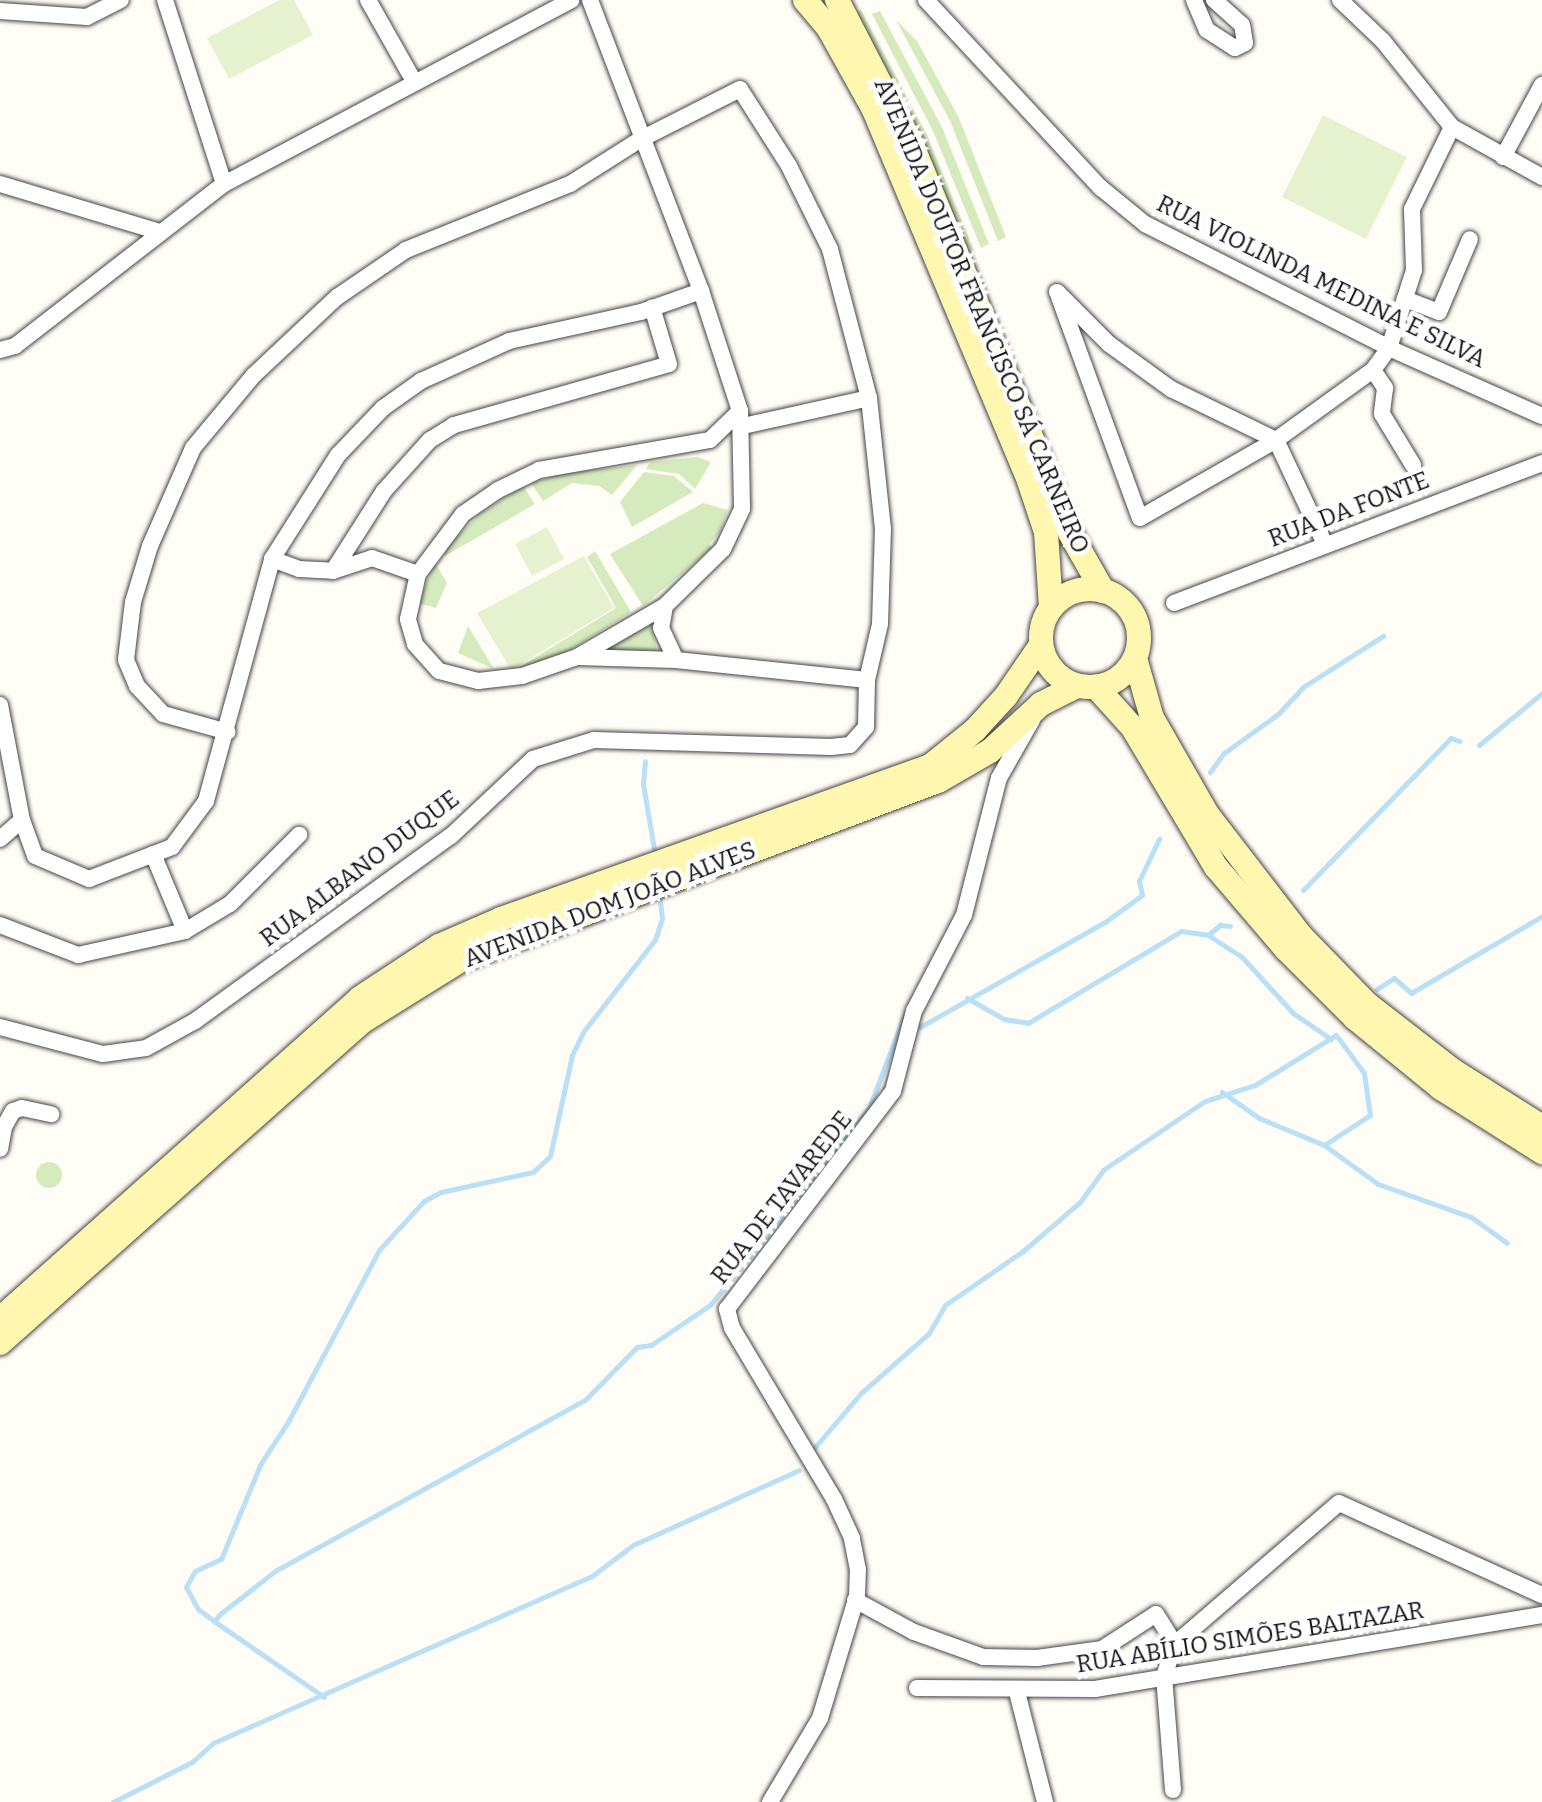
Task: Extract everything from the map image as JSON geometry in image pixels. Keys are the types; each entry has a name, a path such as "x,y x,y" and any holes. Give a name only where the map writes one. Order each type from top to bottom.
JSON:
{"main road":[{"name":"AVENIDA DOUTOR FRANCISCO SÁ CARNEIRO","path":"805,0 829,29 874,110 1029,481 1046,532 1051,608"},
{"name":"AVENIDA DOUTOR FRANCISCO SÁ CARNEIRO","path":"837,0 908,134 1070,533 1103,591"},
{"path":"1542,1127 1452,1070 1367,1004 1301,936 1207,814 1152,718 1135,658 1138,634 1131,611 1103,591 1074,591 1051,608 1041,645 1052,671 1086,687 1133,728 1216,867 1286,949 1355,1018 1441,1088 1542,1152"},
{"name":"AVENIDA DOM JOÃO ALVES","path":"0,1319 349,1007 426,954 501,919 929,767 996,707 1041,645"},
{"path":"1086,687 1119,677 1135,658"},
{"name":"AVENIDA DOM JOÃO ALVES","path":"0,1343 363,1021 461,960 938,781 990,751 1041,704 1086,687"}],"street":[{"path":"0,11 87,17 121,0"},
{"path":"165,0 224,184"},
{"path":"368,0 415,83"},
{"path":"0,350 15,346 224,184 571,0"},
{"path":"590,0 701,291 742,419 742,509 723,549 665,606 577,657 522,676 478,681 439,671 415,644 408,619 418,574 463,514 498,490 539,470 710,440 742,419 869,398"},
{"name":"RUA VIOLINDA MEDINA E SILVA","path":"926,0 1101,188 1145,224 1389,348 1542,416"},
{"path":"1194,0 1207,30 1235,48 1245,43 1242,25 1214,0"},
{"path":"1340,0 1383,41 1452,127 1542,177"},
{"path":"1503,157 1542,85"},
{"path":"228,732 163,714 137,686 126,660 133,602 150,546 193,448 253,376 337,297 406,250 570,184 641,139 740,89 789,166 830,249 869,398 883,529 880,624 867,680 676,660 577,657"},
{"path":"1325,544 1276,440 1171,389 1109,344 1057,292 1140,518 1276,440 1373,370 1389,348 1414,270 1412,209 1452,127"},
{"path":"0,184 160,232"},
{"path":"1405,299 1439,312 1470,239"},
{"path":"0,705 22,820 35,856 89,879 172,847 206,801 228,732 272,559 338,455 383,408 421,381 509,341 652,307 701,291"},
{"path":"333,571 384,491 430,440 454,425 669,364 652,307"},
{"path":"1373,370 1385,388 1382,414 1413,465"},
{"name":"RUA DA FONTE","path":"1174,603 1542,463"},
{"path":"272,559 299,569 333,571 372,558 418,574"},
{"path":"665,606 664,643 676,660"},
{"name":"RUA ALBANO DUQUE","path":"0,1027 103,1054 146,1048 195,1021 451,836 533,759 594,740 850,745 866,727 867,680"},
{"name":"RUA DE TAVAREDE","path":"770,1802 820,1718 855,1600 858,1570 852,1538 732,1328 727,1309 893,1091 914,1011 964,915 999,778 1041,704"},
{"path":"0,839 22,820"},
{"path":"0,925 78,955 185,931 230,904 299,835"},
{"path":"153,854 185,931"},
{"path":"0,1149 2,1127 13,1111 22,1108 51,1114"},
{"path":"1173,1790 1164,1676 1175,1644 1339,1503 1542,1595"},
{"path":"855,1600 914,1632 983,1657 1037,1658 1102,1649 1156,1614 1175,1644"},
{"name":"RUA ABÍLIO SIMÕES BALTAZAR","path":"917,1688 1017,1692 1095,1689 1542,1615"},
{"path":"1017,1692 1045,1802"}],"green space":[{"path":"279,0 294,0 313,35 229,79 207,38"},
{"path":"861,10 927,135 974,250 964,253 852,14"},
{"path":"880,11 942,127 989,244 981,248 933,131 872,14"},
{"path":"896,20 917,41 959,118 1006,237 998,241 950,121"},
{"path":"1323,115 1407,157 1366,239 1282,197"},
{"path":"697,457 711,462 695,489 679,474 646,469 650,462"},
{"path":"637,465 612,495 599,486 572,483 543,501 531,483 559,474"},
{"path":"644,472 674,476 693,492 632,527 620,502"},
{"path":"523,486 535,504 445,556 446,548 482,512"},
{"path":"703,503 728,510 720,532 709,544 712,548 643,606 610,554"},
{"path":"547,527 564,559 532,576 515,544"},
{"path":"595,551 631,612 553,660 513,671 616,608 587,557"},
{"path":"584,556 614,608 511,670 477,613"},
{"path":"435,563 447,583 436,608 418,603"},
{"path":"651,625 658,655 603,651"},
{"path":"468,626 494,669 458,653"},
{"path":"49,1162 58,1166 62,1175 58,1184 49,1188 40,1184 36,1175 40,1166"}],"waterway":[{"path":"1210,772 1224,753 1278,714 1303,687 1383,636"},
{"path":"1479,745 1542,693"},
{"path":"1303,890 1451,738 1459,741"},
{"path":"645,761 643,784 655,855"},
{"path":"920,1027 1105,922 1142,895 1139,881 1159,839"},
{"path":"214,1621 198,1609 186,1587 195,1571 221,1559 261,1463 289,1420 379,1250 424,1201 441,1192 533,1172 550,1156 572,1055 583,1032 655,940 662,918 659,893"},
{"path":"1377,989 1394,978 1411,993 1542,916"},
{"path":"1208,935 1220,925 1230,926"},
{"path":"967,998 1004,1019 1028,1023 1181,931 1208,935 1242,957 1293,1013 1331,1039"},
{"path":"324,1697 214,1621 275,1571 586,1399 637,1347 651,1345 710,1305 869,1108 905,1013"},
{"path":"815,1447 861,1393 929,1333 945,1305 1023,1251 1080,1202 1103,1170 1205,1101 1255,1085 1336,1035 1364,1073 1370,1115 1324,1145"},
{"path":"1222,1092 1259,1118 1324,1145 1378,1184 1471,1217 1507,1243"},
{"path":"113,1802 192,1762 213,1743 592,1576 633,1545 799,1470"}]}
